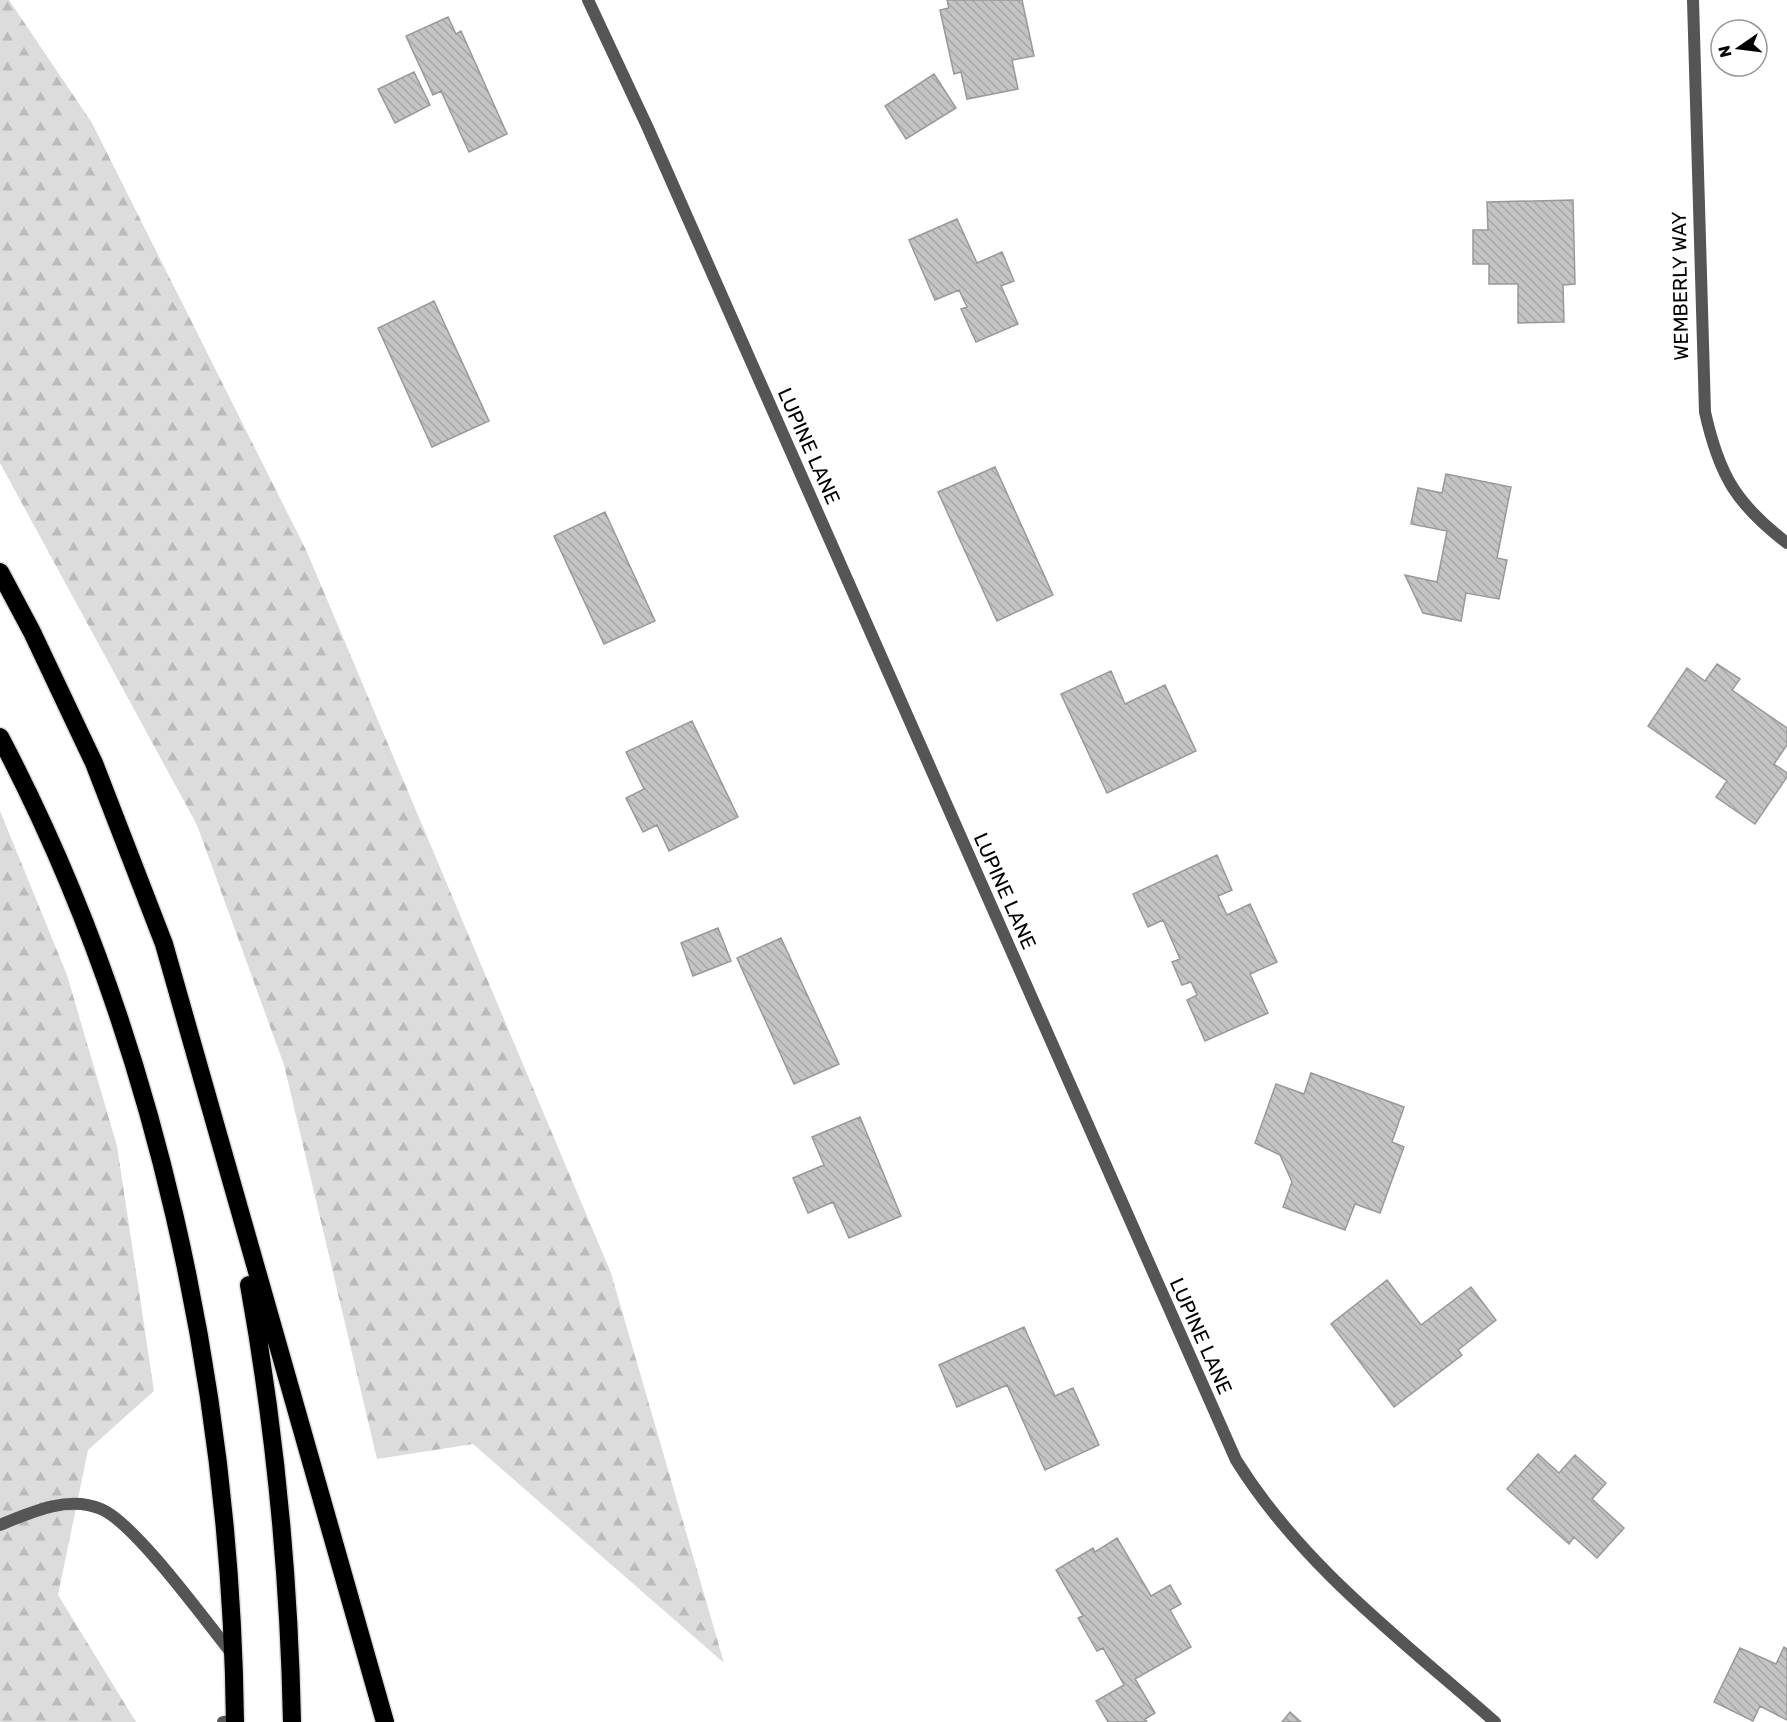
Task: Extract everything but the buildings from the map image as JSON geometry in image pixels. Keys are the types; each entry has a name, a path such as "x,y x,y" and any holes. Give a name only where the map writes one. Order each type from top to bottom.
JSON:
{"highway":[{"path":"0,572 33,632 94,763 135,864 189,1022 228,1174 385,1722"},
{"path":"0,737 63,871 106,981 140,1083 168,1185 203,1366 223,1507 234,1656 231,1722"},
{"path":"228,1174 262,1358 279,1494 290,1641 292,1722"}],"street":[{"name":"LUPINE LANE","path":"588,0 651,137 1236,1460 1281,1526 1328,1576 1495,1722"},
{"name":"WEMBERLY WAY","path":"1693,0 1702,382 1705,412 1712,445 1736,497 1757,520 1787,543"},
{"path":"0,1526 54,1506 77,1504 102,1509 123,1525 151,1554 234,1656"}],"green space":[{"path":"0,0 9,0 92,123 307,552 611,1273 724,1663 473,1444 377,1459 284,1065 197,825 0,463"},
{"path":"0,811 67,975 117,1146 154,1391 88,1450 58,1595 136,1722 0,1722"}]}
